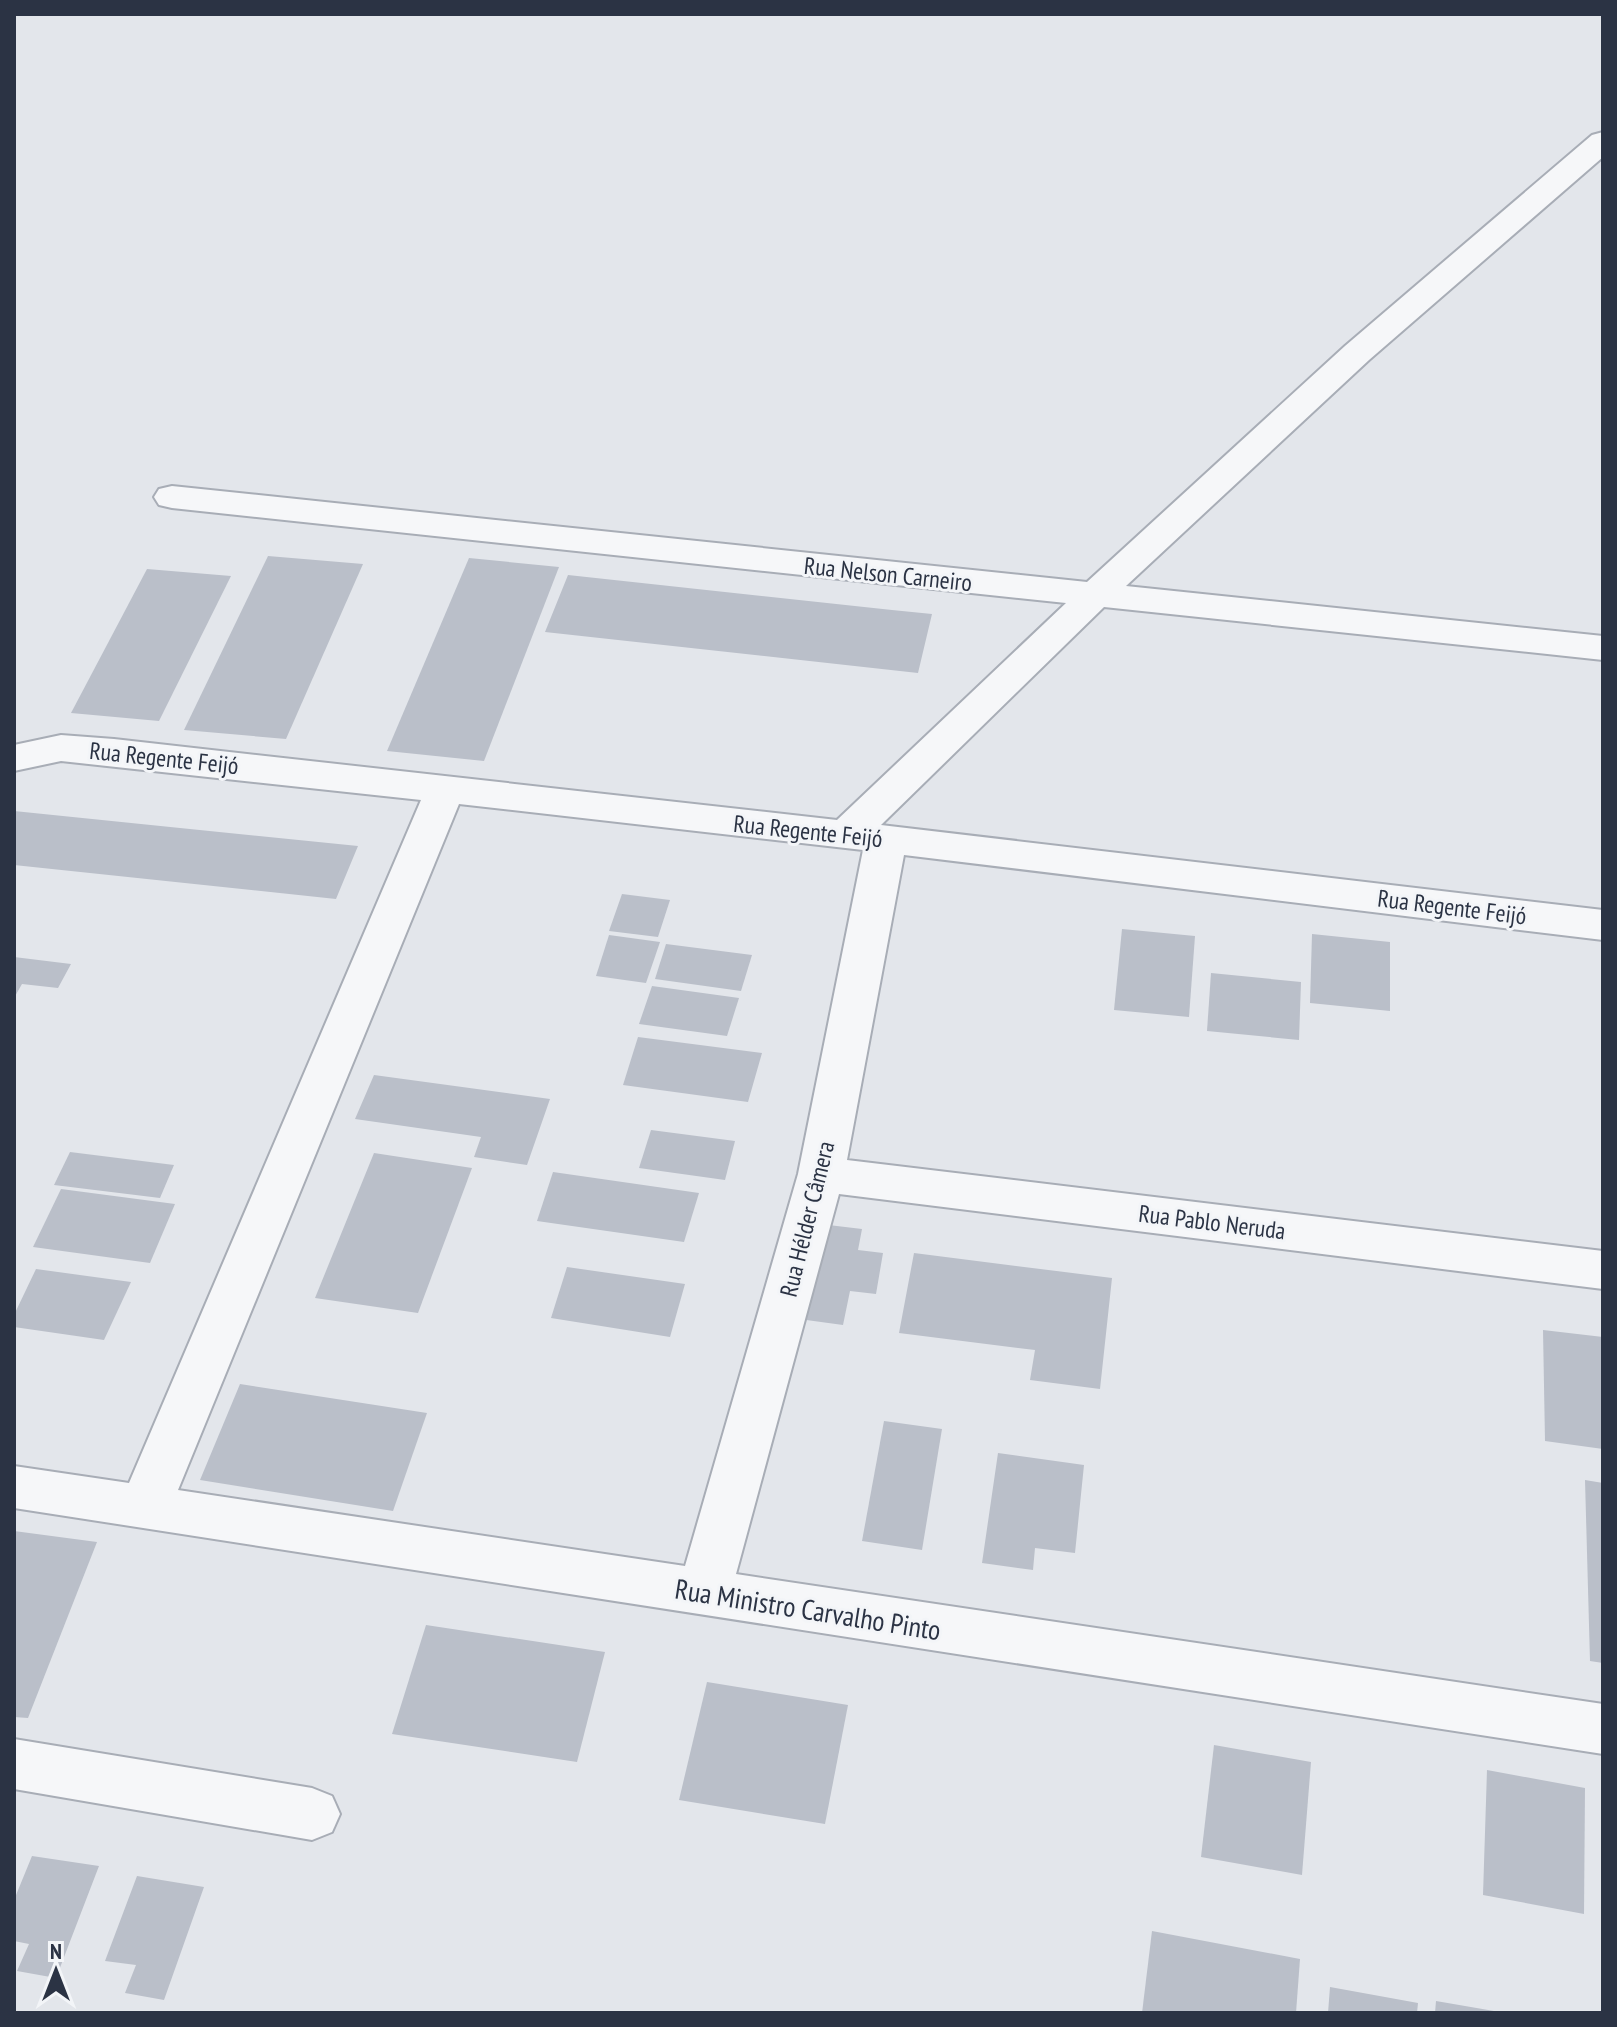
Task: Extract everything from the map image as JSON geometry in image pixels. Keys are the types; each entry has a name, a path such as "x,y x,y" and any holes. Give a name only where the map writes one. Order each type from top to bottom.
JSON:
{"street":[{"path":"866,837 1094,596 1357,353 1597,151"},
{"name":"Rua Nelson Carneiro","path":"172,497 1603,648"},
{"name":"Rua Regente Feijó","path":"14,758 61,748 866,837 1603,925"},
{"path":"145,1507 445,790"},
{"name":"Rua Hélder Câmera","path":"704,1593 821,1174 866,837"},
{"name":"Rua Pablo Neruda","path":"821,1174 1603,1270"},
{"name":"Rua Ministro Carvalho Pinto","path":"14,1487 1603,1729"},
{"path":"14,1764 312,1814"}],"building":[{"path":"268,556 363,564 286,739 184,730"},
{"path":"469,558 559,567 484,761 387,751"},
{"path":"147,569 231,576 159,721 71,713"},
{"path":"568,575 932,614 918,673 545,632"},
{"path":"14,811 358,846 336,899 14,865"},
{"path":"622,894 670,900 658,937 609,931"},
{"path":"1122,929 1195,936 1189,1017 1114,1010"},
{"path":"1312,934 1390,942 1390,1011 1310,1003"},
{"path":"609,935 660,942 646,983 596,976"},
{"path":"666,944 752,955 741,991 655,979"},
{"path":"14,957 71,964 58,988 22,984 14,998"},
{"path":"1211,973 1301,982 1299,1040 1207,1031"},
{"path":"652,986 739,998 727,1036 639,1024"},
{"path":"638,1037 762,1053 748,1102 623,1085"},
{"path":"374,1075 550,1099 527,1165 474,1157 481,1137 355,1119"},
{"path":"651,1130 735,1141 725,1180 639,1168"},
{"path":"70,1152 174,1165 160,1198 54,1185"},
{"path":"374,1153 472,1168 418,1313 315,1298"},
{"path":"553,1172 699,1193 684,1242 537,1221"},
{"path":"61,1189 175,1204 150,1263 33,1247"},
{"path":"820,1224 862,1229 858,1250 883,1253 876,1294 850,1291 843,1325 799,1319"},
{"path":"914,1253 1112,1278 1100,1389 1030,1380 1035,1350 899,1333"},
{"path":"567,1267 685,1284 670,1337 551,1318"},
{"path":"36,1269 131,1282 104,1340 14,1327 14,1315"},
{"path":"1543,1330 1603,1337 1603,1449 1545,1441"},
{"path":"240,1384 427,1413 393,1511 200,1480"},
{"path":"884,1421 942,1429 922,1550 862,1541"},
{"path":"998,1453 1084,1465 1075,1553 1035,1548 1033,1570 982,1563"},
{"path":"1585,1480 1603,1483 1603,1663 1590,1661"},
{"path":"14,1531 97,1542 28,1718 14,1717"},
{"path":"426,1625 605,1652 577,1762 392,1734"},
{"path":"707,1682 848,1705 825,1824 679,1800"},
{"path":"1214,1745 1311,1762 1302,1875 1201,1857"},
{"path":"1487,1770 1585,1788 1584,1914 1483,1895"},
{"path":"32,1856 99,1866 56,1978 17,1971 29,1944 14,1941 14,1900"},
{"path":"137,1876 204,1887 164,2000 125,1993 136,1965 105,1961"},
{"path":"1152,1931 1300,1959 1296,2013 1142,2013"},
{"path":"1330,1987 1418,2003 1417,2013 1328,2013"},
{"path":"1436,2001 1494,2011 1494,2013 1435,2013"}]}
